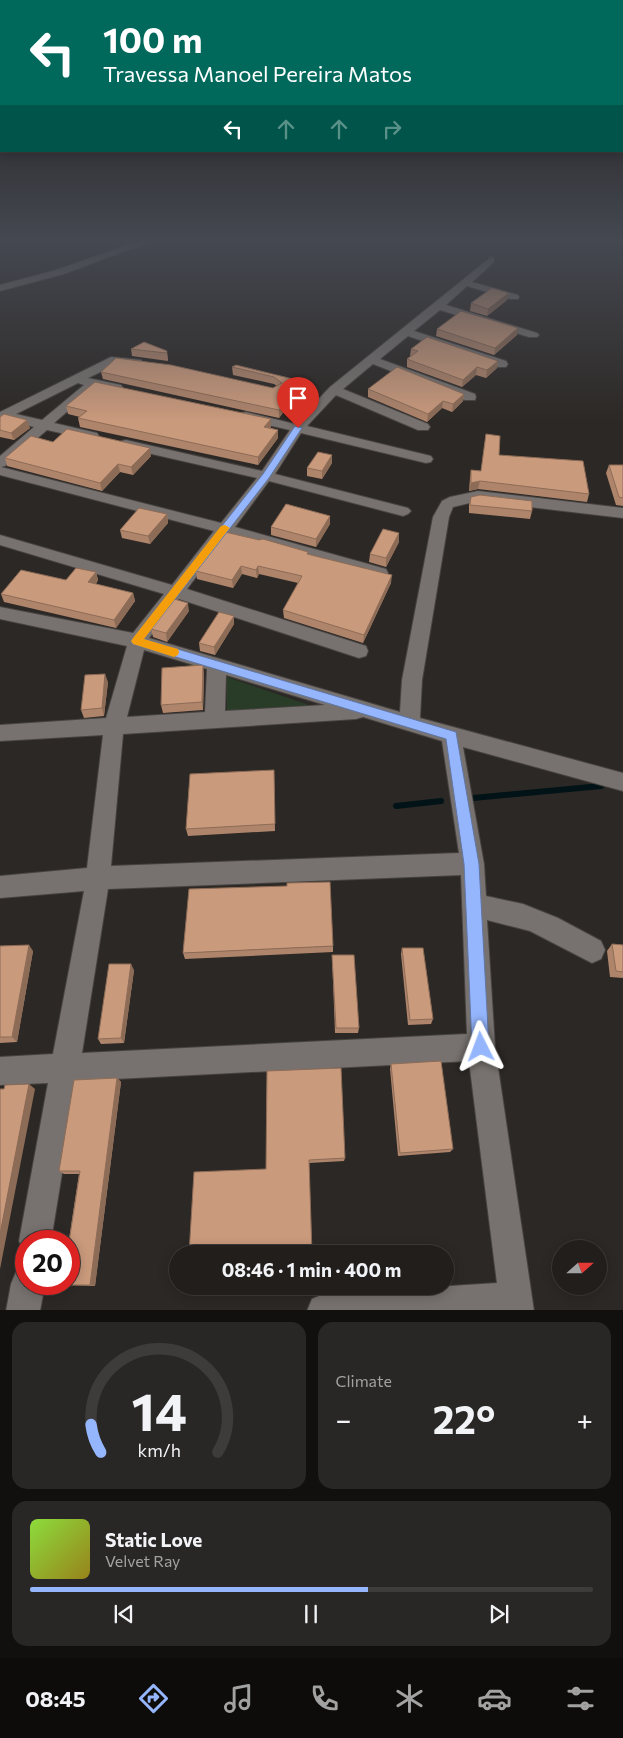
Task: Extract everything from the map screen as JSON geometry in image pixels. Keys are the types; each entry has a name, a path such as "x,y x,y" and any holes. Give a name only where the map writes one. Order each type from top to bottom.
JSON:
{"street":[{"path":"37,1230 98,878 114,726 137,641 266,476 298,428 334,390 445,300"},
{"path":"438,306 533,335"},
{"path":"407,332 502,364"},
{"path":"3,417 115,360 153,365"},
{"path":"373,360 470,397"},
{"path":"79,380 132,391"},
{"path":"0,463 94,383"},
{"path":"334,390 423,427"},
{"path":"230,413 426,459"},
{"path":"3,417 266,476 403,511"},
{"path":"0,471 224,529 385,574"},
{"path":"410,723 412,680 441,517 447,504 454,500 478,496 623,513"},
{"path":"0,540 176,592 359,651"},
{"path":"0,613 137,641 451,735 623,782"},
{"path":"214,720 217,665"},
{"path":"0,733 369,710"},
{"path":"324,1310 517,1304 481,1047 472,864 451,735"},
{"path":"0,887 98,878 472,864"},
{"path":"474,907 519,913 540,921 592,950"},
{"path":"0,1071 64,1066 481,1047"},
{"path":"23,1310 26,1295"}],"green space":[{"path":"227,677 309,705 227,711"}],"building":[{"path":"475,300 500,300 488,309 471,303"},
{"path":"461,311 518,328 495,348 437,329"},
{"path":"427,337 498,361 487,370 477,367 463,380 407,359 418,351 411,349"},
{"path":"144,342 167,351 166,353 131,349"},
{"path":"116,358 171,365 273,388 282,383 274,377 232,367 236,365 293,379 282,389 293,391 279,410 101,372"},
{"path":"397,367 464,394 453,404 443,401 428,414 368,389"},
{"path":"95,382 271,419 264,427 278,430 258,457 78,418 87,411 66,406"},
{"path":"4,414 27,420 11,433 0,430 0,417"},
{"path":"67,429 150,448 131,467 118,464 100,483 5,458 31,436 53,442"},
{"path":"486,434 500,436 499,455 583,461 589,494 480,481 471,483 471,470 481,471"},
{"path":"318,452 332,455 322,471 307,468"},
{"path":"609,465 623,465 623,498 619,497"},
{"path":"480,495 532,501 532,511 470,505 471,497"},
{"path":"286,504 330,516 316,539 271,527"},
{"path":"139,508 167,514 148,536 120,530"},
{"path":"383,529 399,533 386,558 370,554"},
{"path":"225,532 259,540 263,539 308,552 307,554 392,575 364,635 283,610 302,576 258,566 256,570 241,566 232,580 196,571"},
{"path":"76,568 96,572 88,582 133,593 114,620 1,594 21,570 66,580"},
{"path":"174,599 188,603 166,633 151,629"},
{"path":"219,612 234,616 214,647 199,643"},
{"path":"203,665 202,702 161,705 162,668"},
{"path":"105,674 102,708 81,710 85,675"},
{"path":"274,770 275,824 186,829 190,774"},
{"path":"330,882 333,946 183,953 189,889 287,886 287,883"},
{"path":"612,944 623,945 623,972 616,971"},
{"path":"29,945 12,1037 0,1037 0,946"},
{"path":"402,948 423,948 433,1019 410,1020"},
{"path":"332,955 354,955 359,1028 336,1028"},
{"path":"109,964 131,964 121,1038 98,1039"},
{"path":"441,1061 453,1149 400,1153 391,1064"},
{"path":"341,1068 345,1158 309,1160 312,1245 190,1245 194,1172 266,1169 267,1071"},
{"path":"117,1078 90,1285 80,1285 80,1230 71,1230 80,1171 59,1171 74,1080"},
{"path":"29,1084 0,1234 0,1089 4,1089 5,1085"}],"waterway":[{"path":"473,798 601,786"},
{"path":"396,806 441,801"}],"slow traffic":[{"path":"174,652 137,641 225,528"}],"route":[{"path":"298,428 266,476 137,641 451,735 472,864 481,1047"}]}
